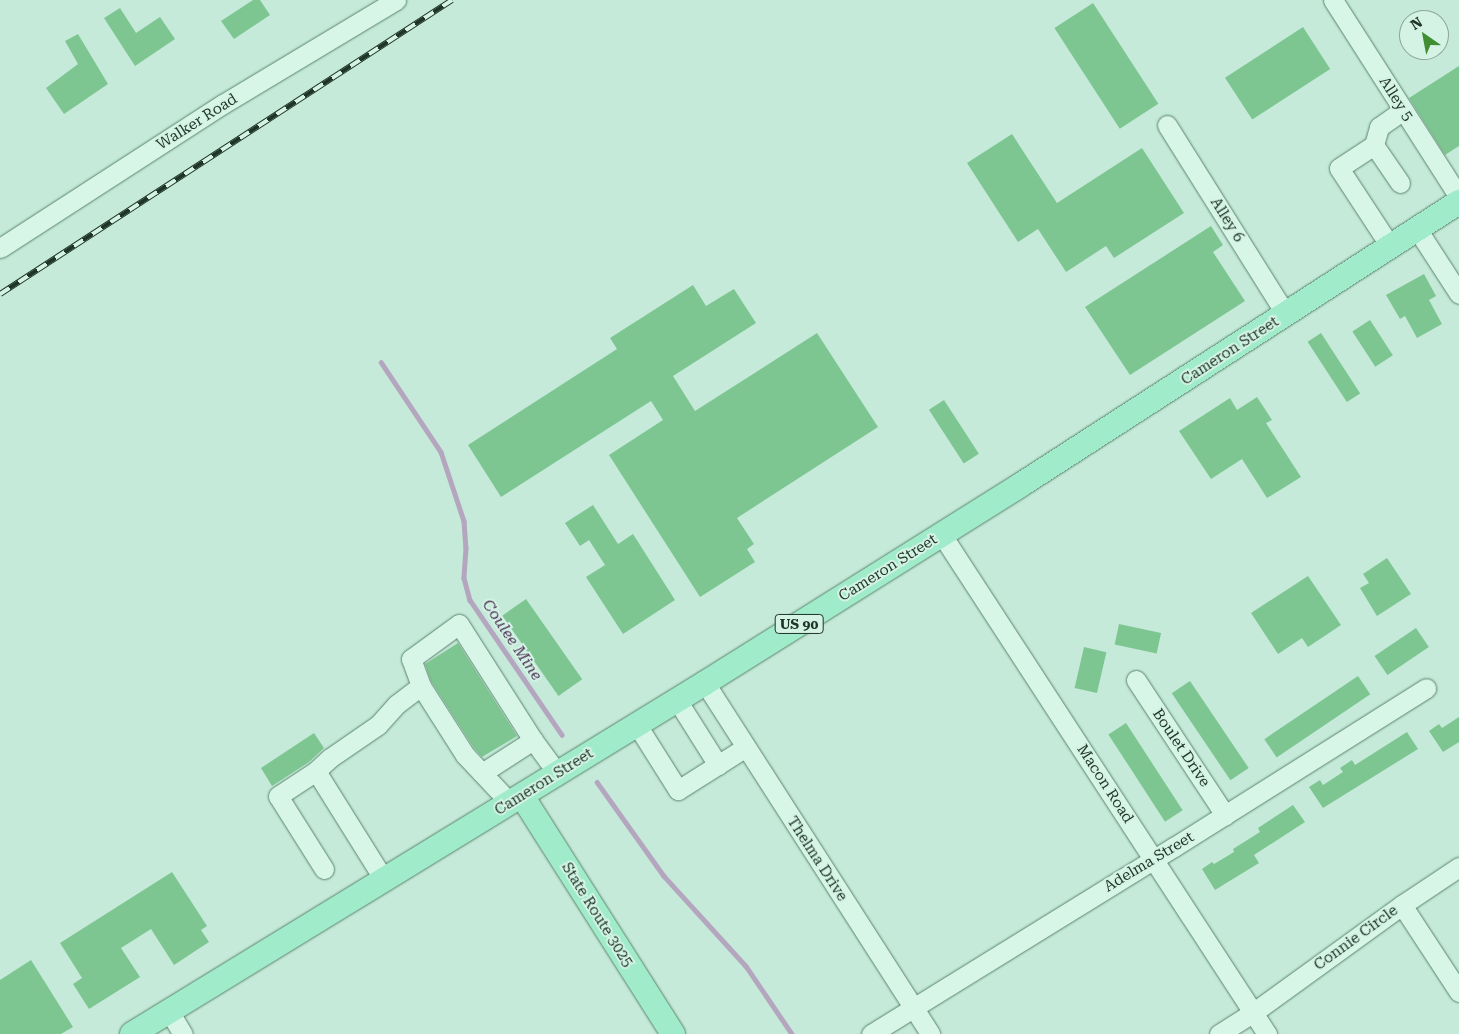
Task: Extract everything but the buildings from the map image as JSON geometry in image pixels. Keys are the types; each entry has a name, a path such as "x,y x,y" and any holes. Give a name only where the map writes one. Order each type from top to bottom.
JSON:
{"main road":[{"name":"Cameron Street","path":"132,1034 705,684 942,535 1459,202"},
{"name":"State Route 3025","path":"516,799 672,1034"}],"street":[{"name":"Walker Road","path":"0,248 223,104 396,0"},
{"name":"Alley 5","path":"1333,0 1459,197"},
{"path":"1390,246 1339,168 1374,145 1379,127 1403,110"},
{"name":"Alley 6","path":"1167,125 1286,314"},
{"path":"1374,145 1400,184"},
{"path":"1417,229 1459,294"},
{"name":"Macon Road","path":"942,535 1267,1034"},
{"path":"516,799 482,773 465,755 421,686 411,659 459,624 558,774"},
{"name":"Boulet Drive","path":"1136,680 1225,815"},
{"name":"Thelma Drive","path":"705,684 930,1034"},
{"path":"324,869 278,796 316,772 330,758 378,725 397,704 421,686"},
{"name":"Adelma Street","path":"871,1034 1426,688"},
{"path":"677,700 718,765"},
{"path":"637,725 678,790 746,747"},
{"path":"482,773 534,740"},
{"path":"316,772 384,880"},
{"name":"Connie Circle","path":"1219,1034 1254,1012 1402,905 1459,867"},
{"path":"1402,905 1459,992"},
{"path":"169,1011 183,1034"}],"waterway":[{"name":"Coulee Mine","path":"381,362 441,452 464,521 466,548 464,578 470,600 562,735"},
{"name":"Coulee Mine","path":"597,782 664,876 746,966 792,1034"}],"railway":[{"path":"0,294 452,0"}]}
